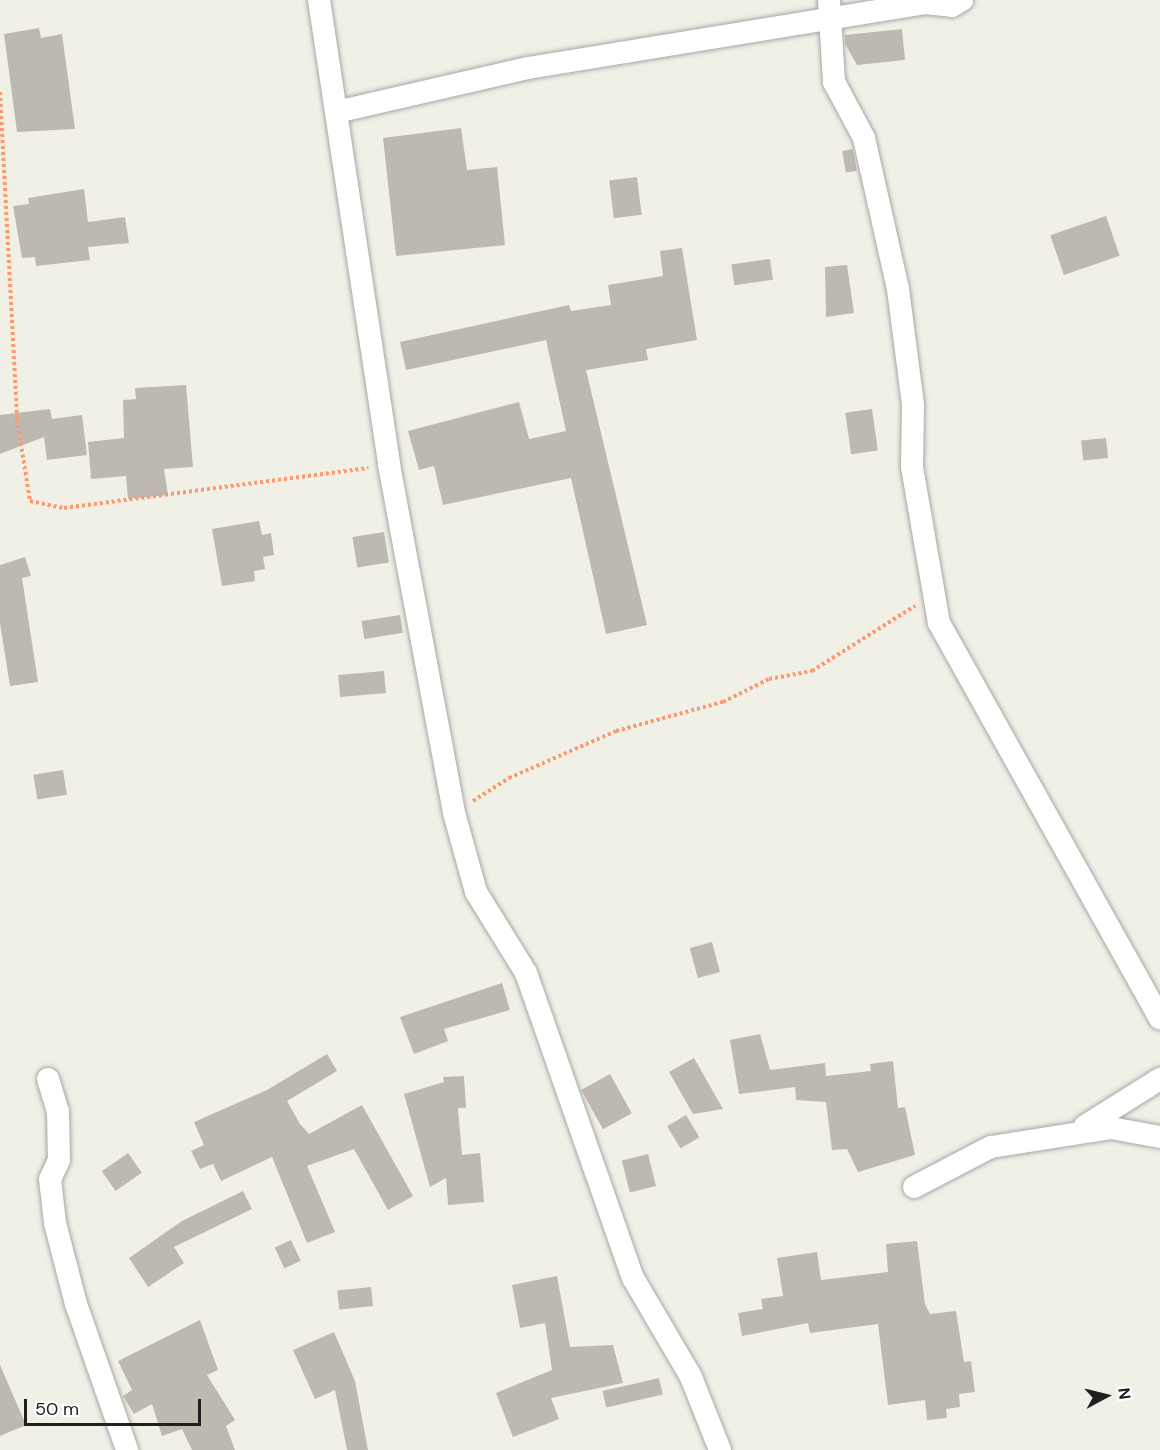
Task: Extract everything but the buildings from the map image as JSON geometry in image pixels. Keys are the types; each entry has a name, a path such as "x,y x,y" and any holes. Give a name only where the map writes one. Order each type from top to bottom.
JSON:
{"street":[{"path":"320,0 389,465 454,813 476,892 526,973 633,1278 691,1377 720,1450"},
{"path":"336,112 528,68 829,9 925,3 952,6 962,0"},
{"path":"829,9 834,82 864,138 898,289 913,405 912,467 930,596 963,670 1159,1016"},
{"path":"48,1079 58,1112 59,1161 50,1179 55,1223 76,1304 127,1450"},
{"path":"1058,1137 1107,1116 1160,1079"},
{"path":"914,1187 991,1147 1111,1128 1160,1137"}],"path":[{"path":"0,92 17,419 30,501 64,508 389,465"},
{"path":"454,813 509,778 616,731 723,702 770,679 812,671 930,596"}]}
